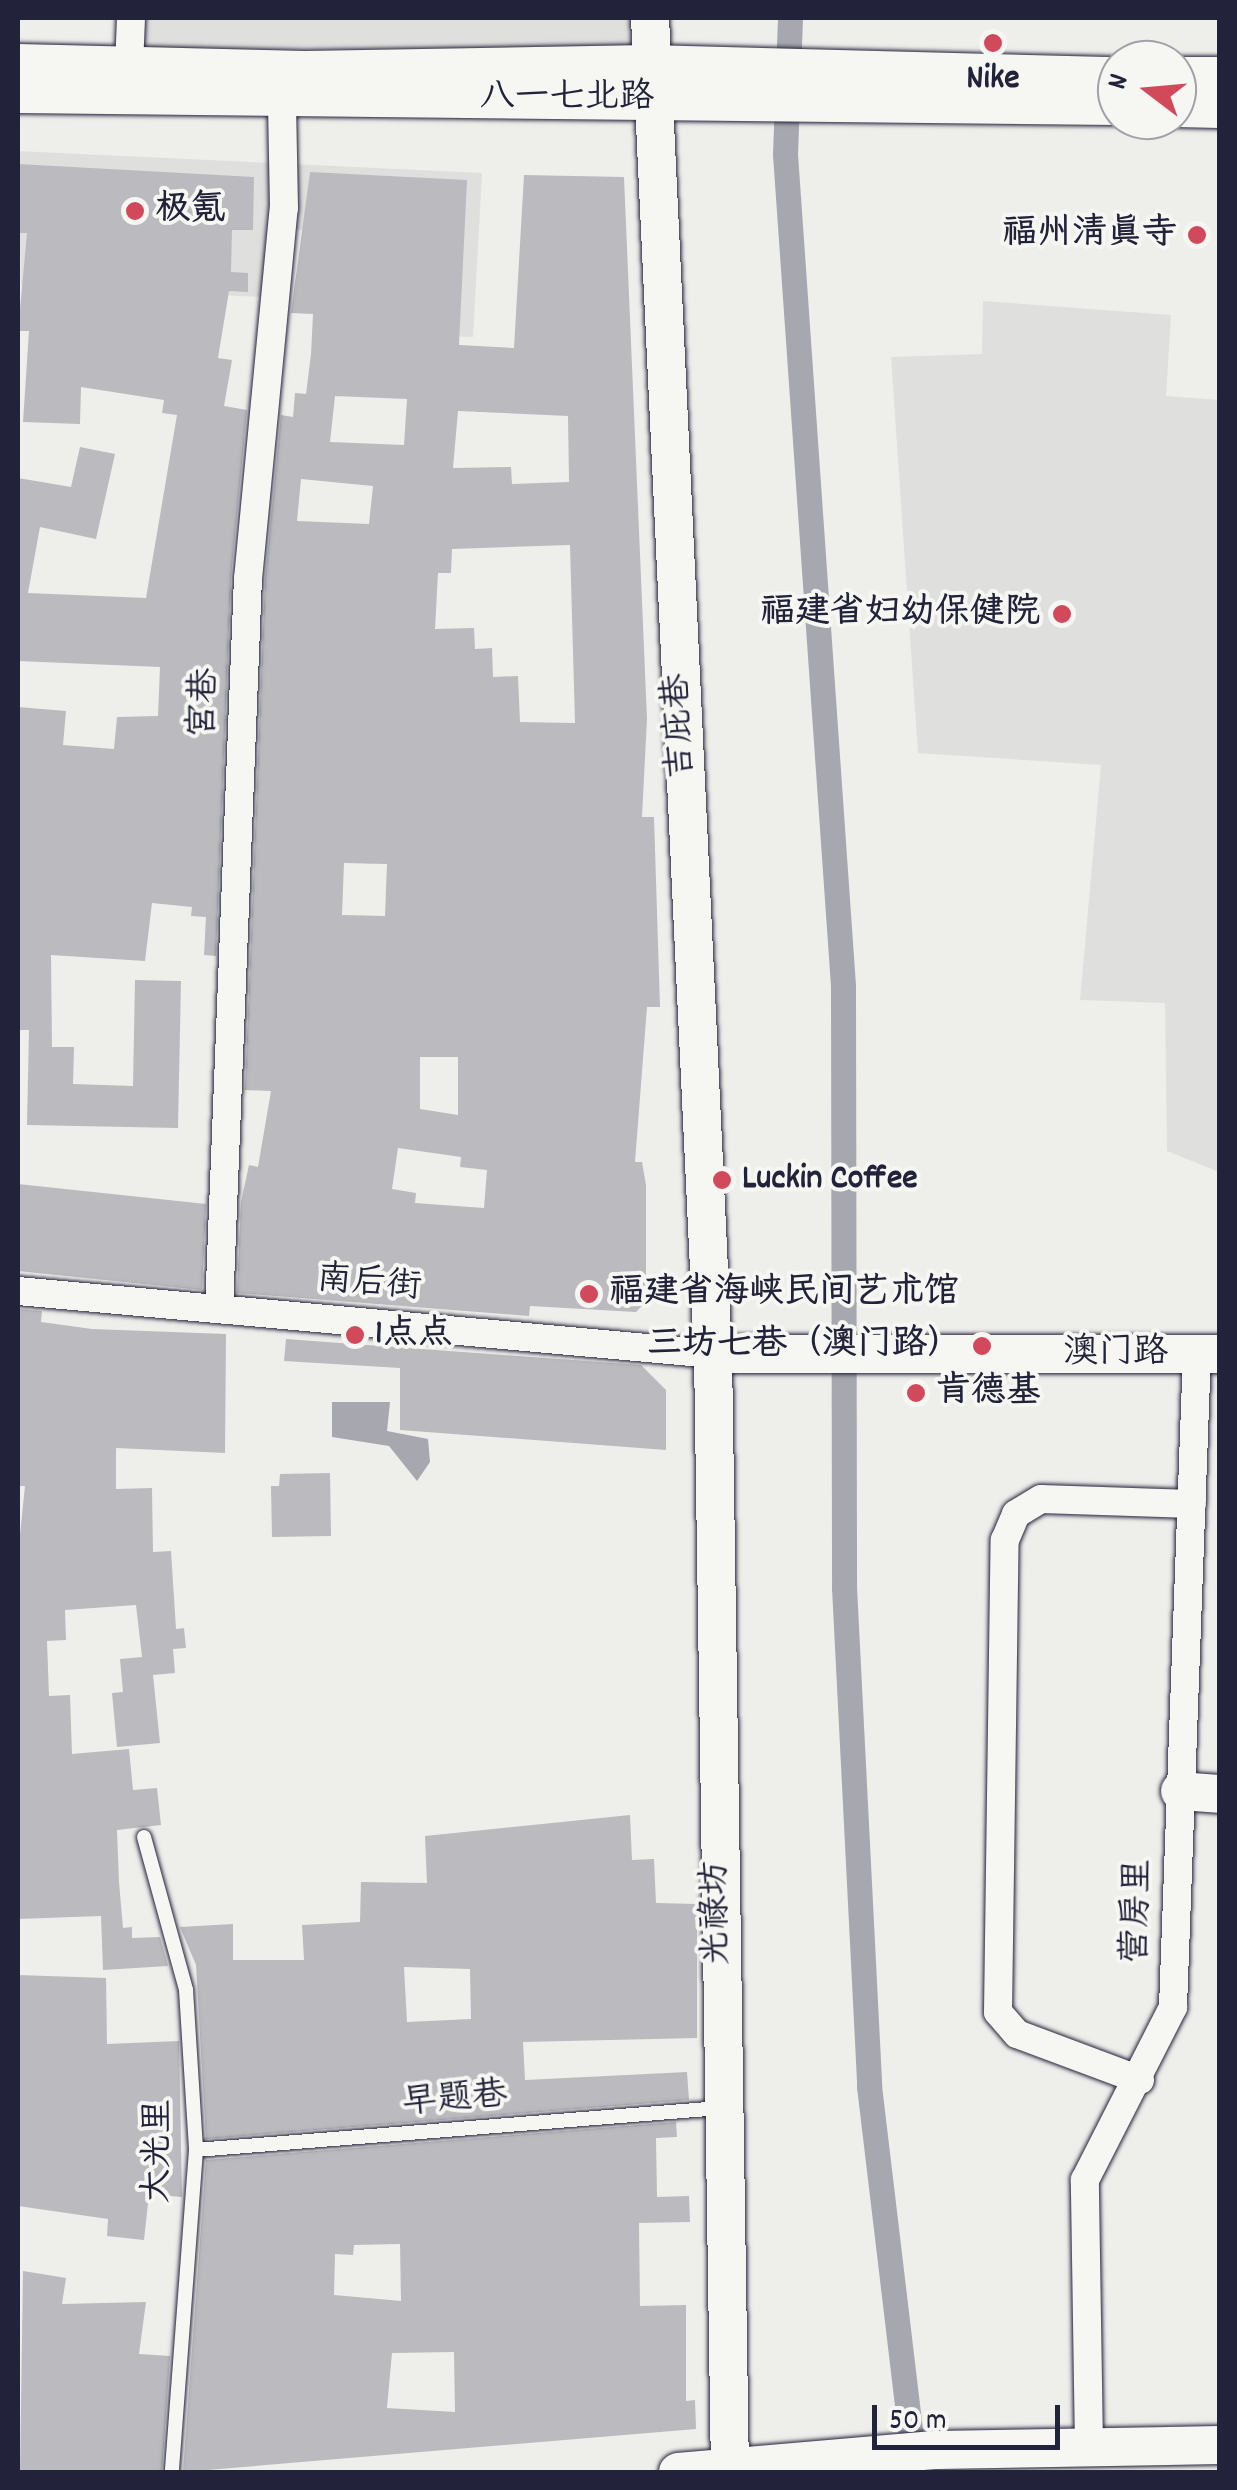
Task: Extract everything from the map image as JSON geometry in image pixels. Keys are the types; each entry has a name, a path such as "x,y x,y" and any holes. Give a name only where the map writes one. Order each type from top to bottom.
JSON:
{"street":[{"path":"129,66 131,18"},
{"name":"吉庇巷","path":"650,18 713,1354"},
{"name":"八一七北路","path":"18,63 840,84 1097,104"},
{"path":"840,84 1097,77"},
{"name":"八一七北路","path":"18,94 282,101 650,81"},
{"name":"宫巷","path":"219,1310 248,579 284,208 282,101"},
{"name":"南后街","path":"18,1291 713,1354"},
{"name":"澳门路","path":"713,1354 1208,1354"},
{"name":"光禄坊","path":"713,1354 720,2108 747,2472"},
{"name":"营房里","path":"1090,2447 1082,2199 1098,2145 1140,2080 1174,2007 1192,1504 1208,1354"},
{"path":"1140,2080 1017,2034 998,2012 1005,1540 1016,1514 1041,1499 1192,1504"},
{"path":"1180,1792 1220,1794"},
{"path":"678,2472 747,2472 781,2461 897,2458 938,2450 1220,2445"},
{"path":"1148,2472 1220,2471"}],"lane":[{"name":"大光里","path":"144,1837 186,1990 196,2150 172,2472"},
{"name":"早题巷","path":"196,2150 720,2108"}],"shaded area":[{"path":"142,18 632,18 631,47 144,50"},
{"path":"18,151 482,173 473,337 395,334 339,232 288,229 285,298 21,286"},
{"name":"福建省妇幼保健院","path":"983,301 1171,315 1166,396 1219,400 1219,1172 1167,1151 1165,1003 1080,1000 1101,765 918,753 891,357 982,354"},
{"path":"332,1402 390,1402 387,1431 428,1439 430,1462 417,1481 389,1446 332,1437"}],"building":[{"path":"18,164 254,177 253,230 232,230 231,272 248,273 248,292 229,291 218,358 232,360 224,406 247,410 231,577 216,956 204,955 206,917 191,916 192,907 152,903 145,961 51,955 52,1047 74,1047 73,1084 133,1086 135,980 181,981 178,1128 27,1125 29,1030 18,1030 18,707 66,711 63,745 114,749 117,717 158,716 160,667 18,661 18,478 71,487 80,447 115,454 96,539 40,527 28,593 146,598 177,415 162,413 164,400 81,387 80,424 23,422 29,331 18,331 27,233 18,233"},
{"path":"310,172 467,180 459,345 514,348 524,175 624,177 647,719 642,817 654,817 660,1007 647,1007 635,1162 642,1162 646,1185 646,1281 663,1284 636,1312 530,1306 529,1316 237,1293 241,1202 249,1165 258,1167 271,1091 245,1090 265,580 281,415 293,417 295,393 306,394 311,354 313,314 291,313","holes":["335,396 407,399 404,445 330,442","458,411 568,416 569,482 512,484 511,467 453,468","301,479 373,486 369,524 297,521","570,545 575,723 520,722 518,676 493,677 492,648 475,649 474,628 435,629 438,573 451,573 452,549","344,863 387,864 385,916 342,915","420,1057 458,1057 458,1115 420,1109","398,1148 461,1157 460,1167 487,1170 484,1208 415,1203 416,1193 392,1189"]},
{"path":"18,1184 206,1204 202,1290 18,1271"},
{"path":"18,1309 42,1311 41,1322 92,1329 226,1334 225,1453 116,1448 116,1489 152,1488 153,1552 171,1551 176,1629 184,1628 186,1648 173,1649 175,1673 153,1675 160,1743 117,1747 112,1693 123,1692 120,1659 142,1657 136,1605 65,1610 66,1640 47,1641 49,1696 70,1695 72,1754 129,1749 133,1790 157,1788 161,1825 117,1830 119,1882 123,1928 132,1927 132,1938 160,1937 168,1966 103,1970 101,1916 18,1919 18,1554 25,1486 18,1486"},
{"path":"286,1339 641,1365 666,1390 666,1450 400,1430 400,1368 284,1361"},
{"path":"330,1473 331,1536 272,1537 271,1486 279,1486 280,1474"},
{"path":"630,1815 632,1860 654,1859 656,1903 697,1904 697,2038 523,2042 525,2080 687,2072 689,2100 206,2139 196,1965 180,1927 233,1924 233,1960 304,1960 302,1925 360,1922 361,1882 427,1883 425,1836","holes":["404,1967 470,1969 471,2019 407,2022"]},
{"path":"18,1975 106,1978 107,2044 179,2041 182,2197 149,2194 144,2240 107,2236 108,2219 18,2206"},
{"path":"676,2122 677,2137 656,2138 657,2197 689,2196 690,2222 639,2223 640,2306 686,2305 686,2401 695,2400 696,2429 183,2472 206,2160","holes":["400,2244 401,2301 334,2295 335,2254 353,2255 354,2245","454,2352 455,2412 387,2408 392,2353"]},
{"path":"23,2271 66,2278 62,2304 146,2302 139,2354 170,2356 162,2472 20,2472"}],"waterway":[{"path":"790,18 785,154 843,986 844,1587 869,2086 915,2472"}],"place":[{"name":"Nike","path":"993,43"},
{"name":"极氪","path":"135,211"},
{"name":"福州清真寺","path":"1197,235"},
{"name":"福建省妇幼保健院","path":"1062,614"},
{"name":"Luckin Coffee","path":"722,1180"},
{"name":"福建省海峡民间艺术馆","path":"589,1294"},
{"name":"1点点","path":"355,1335"},
{"name":"三坊七巷（澳门路）","path":"982,1346"},
{"name":"肯德基","path":"916,1393"}]}
